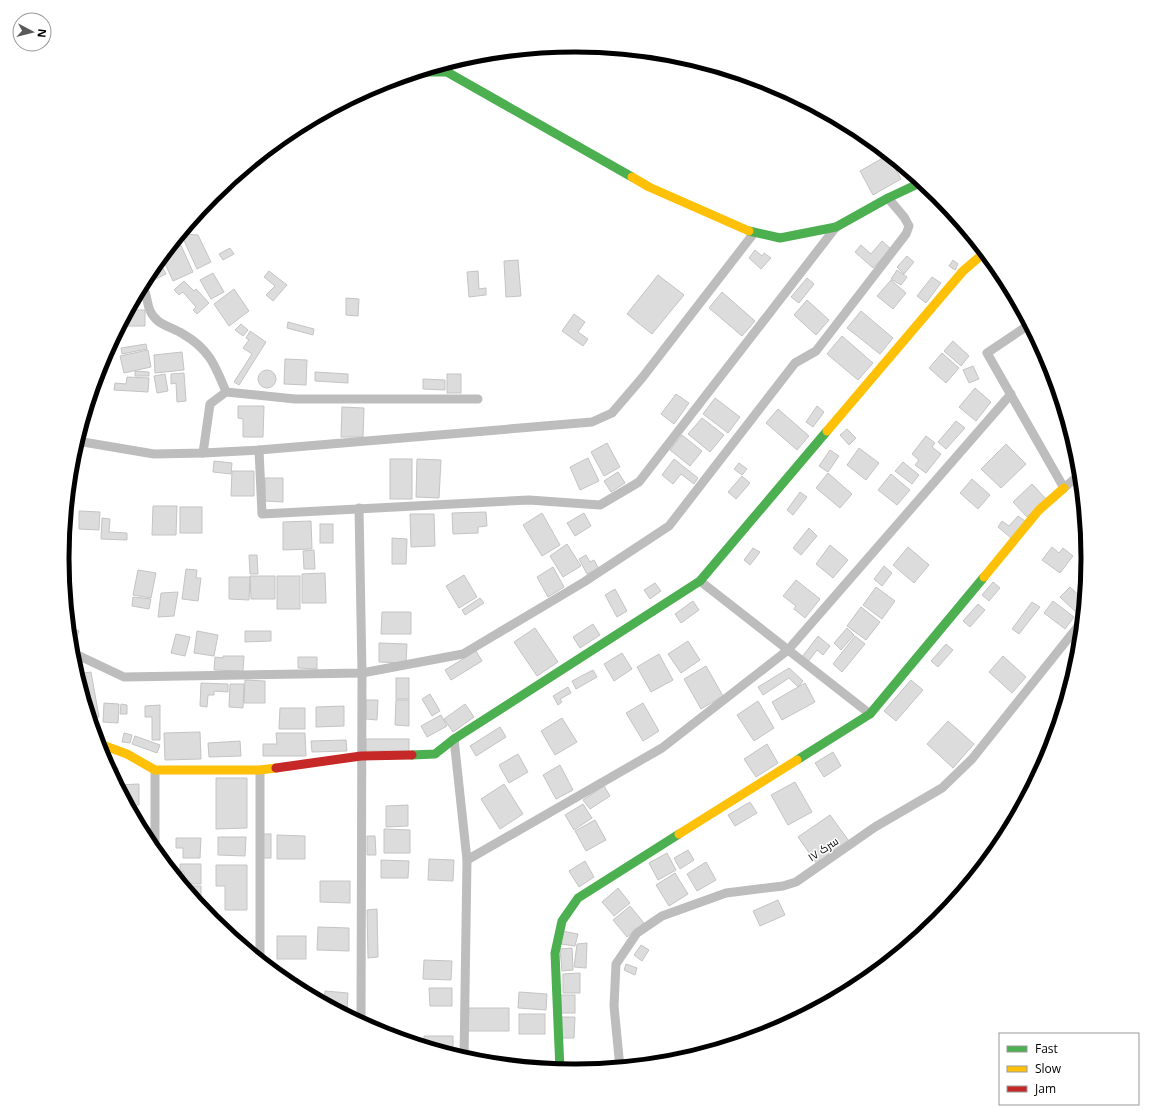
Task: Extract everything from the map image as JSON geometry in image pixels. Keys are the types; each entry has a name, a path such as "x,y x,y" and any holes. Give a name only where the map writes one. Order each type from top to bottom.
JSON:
{"street":[{"path":"435,72 447,72 649,187 754,233 780,238 836,227 888,198 916,185"},
{"path":"79,656 124,677 362,673 463,654 584,582 669,526 795,363 816,350 906,234 909,226 904,217 888,198"},
{"path":"260,450 262,514 529,500 600,505 639,482 836,227"},
{"path":"83,442 154,454 203,453 260,450 592,422 612,412 642,378 754,233"},
{"path":"106,746 127,754 155,770 260,770 361,756 435,754 454,740 700,581 964,271 981,256"},
{"path":"146,291 147,307 158,321 195,341 213,360 226,392"},
{"path":"1026,327 987,353 1064,488"},
{"path":"203,453 210,404 226,392 295,399 478,399"},
{"path":"466,860 662,748 788,650 1011,394"},
{"path":"560,1065 555,953 562,921 578,898 870,714 1039,510 1075,478"},
{"path":"359,508 362,673 361,1017"},
{"path":"700,581 870,714"},
{"name":"سرک ۱۷","path":"620,1063 614,1006 616,964 637,933 662,916 726,893 783,886 796,882 875,828 942,788 972,759 1078,627"},
{"path":"454,740 466,860 464,1052"},
{"path":"154,840 155,770"},
{"path":"260,770 260,954"}],"building":[{"path":"884,157 893,165 901,179 873,195 860,171"},
{"path":"187,234 198,235 211,262 197,269 183,239"},
{"path":"882,241 891,249 873,268 855,252 861,245 871,254"},
{"path":"180,243 193,272 173,281 165,263"},
{"path":"230,248 234,254 223,260 219,254"},
{"path":"755,250 762,256 764,253 771,258 761,269 749,258"},
{"path":"907,256 914,262 904,274 897,267"},
{"path":"518,260 521,296 506,297 504,261"},
{"path":"953,260 958,264 955,270 949,266"},
{"path":"162,266 166,274 151,281"},
{"path":"897,270 907,277 901,285 891,279"},
{"path":"269,271 287,285 273,301 266,295 275,286 264,277"},
{"path":"478,271 479,289 486,288 486,295 469,297 467,272"},
{"path":"213,273 224,292 211,299 200,280"},
{"path":"658,275 684,295 652,334 627,314"},
{"path":"932,277 941,283 926,303 917,296"},
{"path":"807,278 814,284 799,303 791,297"},
{"path":"891,280 906,293 893,309 877,296"},
{"path":"184,281 194,291 196,289 209,303 197,314 193,310 196,307 183,292 179,295 174,290"},
{"path":"234,289 249,311 229,326 214,304"},
{"path":"722,292 755,321 742,336 709,308"},
{"path":"346,298 359,299 358,316 346,315"},
{"path":"807,300 829,320 816,335 794,315"},
{"path":"134,310 145,310 145,326 125,326"},
{"path":"861,311 893,338 880,354 847,328"},
{"path":"574,314 585,322 578,332 588,339 583,346 562,331"},
{"path":"288,322 314,329 313,335 287,328"},
{"path":"241,324 248,330 243,336 235,330"},
{"path":"250,331 266,342 239,385 234,382 252,354 243,348 249,340 246,338"},
{"path":"842,336 873,363 858,380 827,354"},
{"path":"953,341 969,356 961,366 944,351"},
{"path":"146,344 147,349 122,354 121,348"},
{"path":"148,350 151,367 124,373 120,356"},
{"path":"182,352 184,370 155,373 154,355"},
{"path":"942,353 959,368 946,383 929,368"},
{"path":"285,359 307,360 306,385 284,384"},
{"path":"973,366 979,379 969,383 963,370"},
{"path":"263,370 271,370 276,375 274,386 271,388 263,388 258,383 258,375"},
{"path":"135,371 149,372 149,376 135,376"},
{"path":"315,372 348,374 348,383 315,381"},
{"path":"184,373 186,401 177,402 176,383 171,384 171,374"},
{"path":"165,374 168,391 157,393 154,376"},
{"path":"447,374 461,374 461,393 447,393"},
{"path":"127,377 149,378 148,392 114,390 115,383 126,384"},
{"path":"423,379 445,380 445,390 423,389"},
{"path":"975,388 991,402 976,421 959,407"},
{"path":"676,394 689,403 674,424 661,414"},
{"path":"715,398 740,417 728,433 703,414"},
{"path":"238,406 264,406 263,437 243,437 243,419 238,418"},
{"path":"817,406 824,412 813,427 806,422"},
{"path":"342,407 364,408 363,437 341,437"},
{"path":"778,409 809,436 797,450 766,423"},
{"path":"702,418 724,435 710,452 688,434"},
{"path":"956,421 965,428 946,449 938,442"},
{"path":"847,429 856,438 849,445 840,435"},
{"path":"682,435 702,451 690,466 670,450"},
{"path":"926,436 935,443 932,447 941,454 926,473 915,465 919,460 912,454"},
{"path":"607,443 620,467 604,476 591,452"},
{"path":"1006,444 1026,464 1001,488 981,469"},
{"path":"859,448 879,463 866,480 847,465"},
{"path":"830,450 839,456 828,472 819,466"},
{"path":"588,458 599,481 580,490 570,467"},
{"path":"390,459 412,459 412,499 390,499"},
{"path":"417,459 441,460 439,498 416,497"},
{"path":"674,459 698,478 694,484 681,474 673,484 662,475"},
{"path":"214,461 232,463 231,474 213,472"},
{"path":"903,462 919,475 912,484 895,471"},
{"path":"739,463 747,469 742,475 734,469"},
{"path":"232,471 254,471 254,496 231,496"},
{"path":"618,472 625,483 611,492 604,481"},
{"path":"828,473 852,494 840,508 816,488"},
{"path":"891,474 910,490 897,505 878,490"},
{"path":"742,476 750,483 736,499 728,492"},
{"path":"265,478 283,478 283,502 265,501"},
{"path":"972,479 990,495 978,509 960,493"},
{"path":"1032,484 1046,499 1027,517 1013,502"},
{"path":"800,492 807,497 793,515 787,510"},
{"path":"153,506 177,506 176,535 152,535"},
{"path":"180,507 202,507 202,533 180,533"},
{"path":"79,511 100,512 99,530 79,529"},
{"path":"486,512 487,526 478,527 478,533 453,534 452,513"},
{"path":"542,513 560,545 542,556 523,525"},
{"path":"584,513 591,526 575,536 567,523"},
{"path":"410,514 434,514 435,546 411,547"},
{"path":"1018,516 1025,521 1011,538 998,527 1002,521 1009,526"},
{"path":"102,518 110,519 109,532 127,533 127,540 101,539"},
{"path":"311,521 312,549 283,550 283,522"},
{"path":"320,524 333,524 333,543 320,543"},
{"path":"809,528 817,536 801,555 793,548"},
{"path":"392,538 407,539 406,564 392,564"},
{"path":"567,544 581,566 563,577 550,556"},
{"path":"830,545 848,560 833,578 816,564"},
{"path":"908,547 929,565 914,583 893,565"},
{"path":"1052,547 1059,553 1063,548 1073,556 1060,573 1042,560"},
{"path":"753,548 760,552 750,565 744,560"},
{"path":"314,550 315,569 304,569 303,551"},
{"path":"249,555 257,555 258,574 250,574"},
{"path":"586,555 590,562 594,560 599,569 587,574 579,559"},
{"path":"884,566 892,573 882,586 874,579"},
{"path":"553,567 564,587 548,597 537,577"},
{"path":"186,569 197,570 196,578 201,578 198,601 182,599"},
{"path":"138,570 156,573 151,598 133,595"},
{"path":"325,573 326,603 302,603 302,574"},
{"path":"464,575 477,597 459,608 446,586"},
{"path":"250,576 275,576 275,599 251,599"},
{"path":"277,576 300,576 300,609 277,609"},
{"path":"229,577 250,577 249,600 229,599"},
{"path":"796,580 820,599 805,618 794,609 796,606 783,596"},
{"path":"993,582 1000,588 989,601 982,595"},
{"path":"655,583 661,591 650,599 644,590"},
{"path":"876,587 895,601 882,619 863,605"},
{"path":"1070,587 1081,597 1079,615 1060,597"},
{"path":"615,589 627,611 617,617 605,595"},
{"path":"178,592 174,616 158,617 161,593"},
{"path":"133,597 151,599 149,609 132,606"},
{"path":"480,598 484,603 465,615 462,610"},
{"path":"693,601 699,610 681,623 675,614"},
{"path":"1053,601 1074,617 1065,629 1044,613"},
{"path":"1032,602 1040,607 1019,634 1012,629"},
{"path":"978,604 985,610 970,627 963,621"},
{"path":"861,607 880,622 866,640 847,626"},
{"path":"382,612 411,612 411,634 381,634"},
{"path":"593,624 600,635 580,648 573,637"},
{"path":"535,628 558,662 537,676 514,642"},
{"path":"847,628 854,635 841,650 834,643"},
{"path":"74,629 79,631 76,640"},
{"path":"197,631 218,635 214,656 194,653"},
{"path":"245,631 271,631 271,641 245,642"},
{"path":"176,634 190,637 185,656 171,653"},
{"path":"818,636 830,646 823,655 817,650 808,662 802,657"},
{"path":"855,636 865,644 842,672 833,664"},
{"path":"688,641 700,660 681,673 668,654"},
{"path":"379,643 407,644 406,663 379,662"},
{"path":"946,644 953,650 938,667 931,661"},
{"path":"476,651 482,661 451,680 445,670"},
{"path":"622,653 632,669 614,681 604,664"},
{"path":"659,654 673,680 651,692 637,667"},
{"path":"223,656 244,656 243,671 214,670 215,657 223,658"},
{"path":"1003,656 1026,677 1012,693 989,672"},
{"path":"298,657 317,657 317,669 298,668"},
{"path":"706,666 723,696 701,709 684,679"},
{"path":"789,668 803,681 798,687 789,678 763,695 758,687"},
{"path":"593,670 597,677 576,689 572,681"},
{"path":"91,672 99,717 95,718 82,673"},
{"path":"396,678 409,678 409,699 396,699"},
{"path":"245,680 265,681 265,703 244,703"},
{"path":"911,680 923,690 896,721 884,711"},
{"path":"201,683 228,684 228,692 214,691 214,695 208,695 207,707 200,706"},
{"path":"805,683 815,702 782,720 772,702"},
{"path":"230,684 244,684 243,708 229,707"},
{"path":"568,687 571,693 560,699 562,702 558,705 553,696"},
{"path":"430,694 440,711 432,716 422,699"},
{"path":"366,700 378,700 377,720 366,719"},
{"path":"396,700 409,700 409,726 395,725"},
{"path":"758,701 774,728 754,741 737,715"},
{"path":"104,703 119,704 118,723 103,722"},
{"path":"643,703 659,731 643,741 626,713"},
{"path":"121,704 127,705 127,714 120,714"},
{"path":"465,704 474,717 453,732 444,719"},
{"path":"160,705 160,740 152,740 152,717 145,717 145,706"},
{"path":"344,706 344,726 316,727 316,707"},
{"path":"280,708 305,708 305,729 279,729"},
{"path":"441,715 447,726 427,737 421,726"},
{"path":"562,718 577,742 555,755 541,731"},
{"path":"948,721 974,744 953,768 927,744"},
{"path":"500,727 506,737 476,756 470,746"},
{"path":"200,732 201,759 165,760 164,733"},
{"path":"124,733 132,735 130,743 122,742"},
{"path":"276,733 305,733 306,756 263,756 263,744 277,744"},
{"path":"135,736 160,745 157,753 132,744"},
{"path":"366,739 409,739 409,751 366,751"},
{"path":"346,740 347,751 312,752 311,741"},
{"path":"240,741 241,756 209,757 208,743"},
{"path":"767,744 778,763 756,777 744,759"},
{"path":"833,752 841,766 824,777 815,763"},
{"path":"518,754 528,772 509,783 499,765"},
{"path":"560,765 573,790 556,799 543,775"},
{"path":"115,768 118,768 118,776"},
{"path":"216,778 247,778 247,828 216,829"},
{"path":"795,782 812,812 788,825 771,795"},
{"path":"139,784 139,805 133,806 122,785"},
{"path":"504,784 523,814 500,829 481,799"},
{"path":"604,786 610,796 590,809 583,800"},
{"path":"750,802 757,813 735,826 728,815"},
{"path":"583,804 592,818 574,830 565,815"},
{"path":"408,805 408,826 386,827 386,806"},
{"path":"830,815 849,841 817,864 798,837"},
{"path":"595,820 606,840 586,851 575,831"},
{"path":"384,829 410,830 410,853 384,853"},
{"path":"262,834 271,834 271,858 262,858"},
{"path":"277,835 305,836 305,859 277,859"},
{"path":"367,836 375,836 376,855 367,855"},
{"path":"218,837 246,837 245,856 218,855"},
{"path":"176,838 201,838 200,858 183,858 183,848 176,848"},
{"path":"688,850 694,860 680,869 674,858"},
{"path":"667,853 676,870 658,880 649,863"},
{"path":"429,859 454,860 453,881 428,880"},
{"path":"381,860 409,861 408,878 381,878"},
{"path":"585,861 594,877 579,887 569,871"},
{"path":"706,862 716,880 697,891 687,874"},
{"path":"180,864 201,864 201,884 188,884 184,879 184,872 180,872"},
{"path":"216,865 247,865 247,910 225,910 225,886 216,886"},
{"path":"675,873 688,894 669,906 656,885"},
{"path":"320,881 350,881 350,903 320,902"},
{"path":"190,886 201,886 201,899"},
{"path":"618,888 630,903 614,916 602,902"},
{"path":"778,900 785,915 760,926 753,911"},
{"path":"630,906 644,923 627,937 613,920"},
{"path":"377,909 378,957 368,958 367,910"},
{"path":"318,927 349,928 349,951 317,950"},
{"path":"562,931 578,934 575,946 561,944"},
{"path":"277,936 306,936 306,959 277,959"},
{"path":"587,943 586,968 574,967 577,944"},
{"path":"641,945 649,950 642,961 634,955"},
{"path":"572,948 573,970 562,971 560,949"},
{"path":"424,960 452,961 451,980 423,979"},
{"path":"626,964 637,968 635,975 624,970"},
{"path":"580,973 580,993 563,993 563,974"},
{"path":"429,988 452,988 452,1006 430,1006"},
{"path":"325,991 348,993 347,1011 324,998"},
{"path":"519,992 547,994 546,1010 518,1008"},
{"path":"560,995 575,995 575,1013 560,1013"},
{"path":"469,1008 509,1008 509,1031 468,1031"},
{"path":"519,1014 545,1014 545,1034 519,1034"},
{"path":"560,1017 575,1017 574,1038 560,1038"},
{"path":"424,1036 453,1036 453,1050 444,1048 424,1042"},
{"path":"495,1058 511,1058 511,1061 509,1061"}],"traffic: fast":[{"path":"435,72 447,72 632,177"},
{"path":"749,231 780,238 836,227 888,198 916,185"},
{"path":"412,755 435,754 454,739 700,581 827,431"},
{"path":"797,760 870,714 984,577"},
{"path":"560,1065 555,953 562,921 578,898 679,834"}],"traffic: slow":[{"path":"632,177 649,187 749,231"},
{"path":"827,431 963,271 981,255"},
{"path":"984,577 1039,510 1064,488"},
{"path":"106,746 127,754 155,770 260,770 276,768"},
{"path":"679,834 797,760"}],"traffic: jam":[{"path":"276,768 361,756 412,755"}]}
